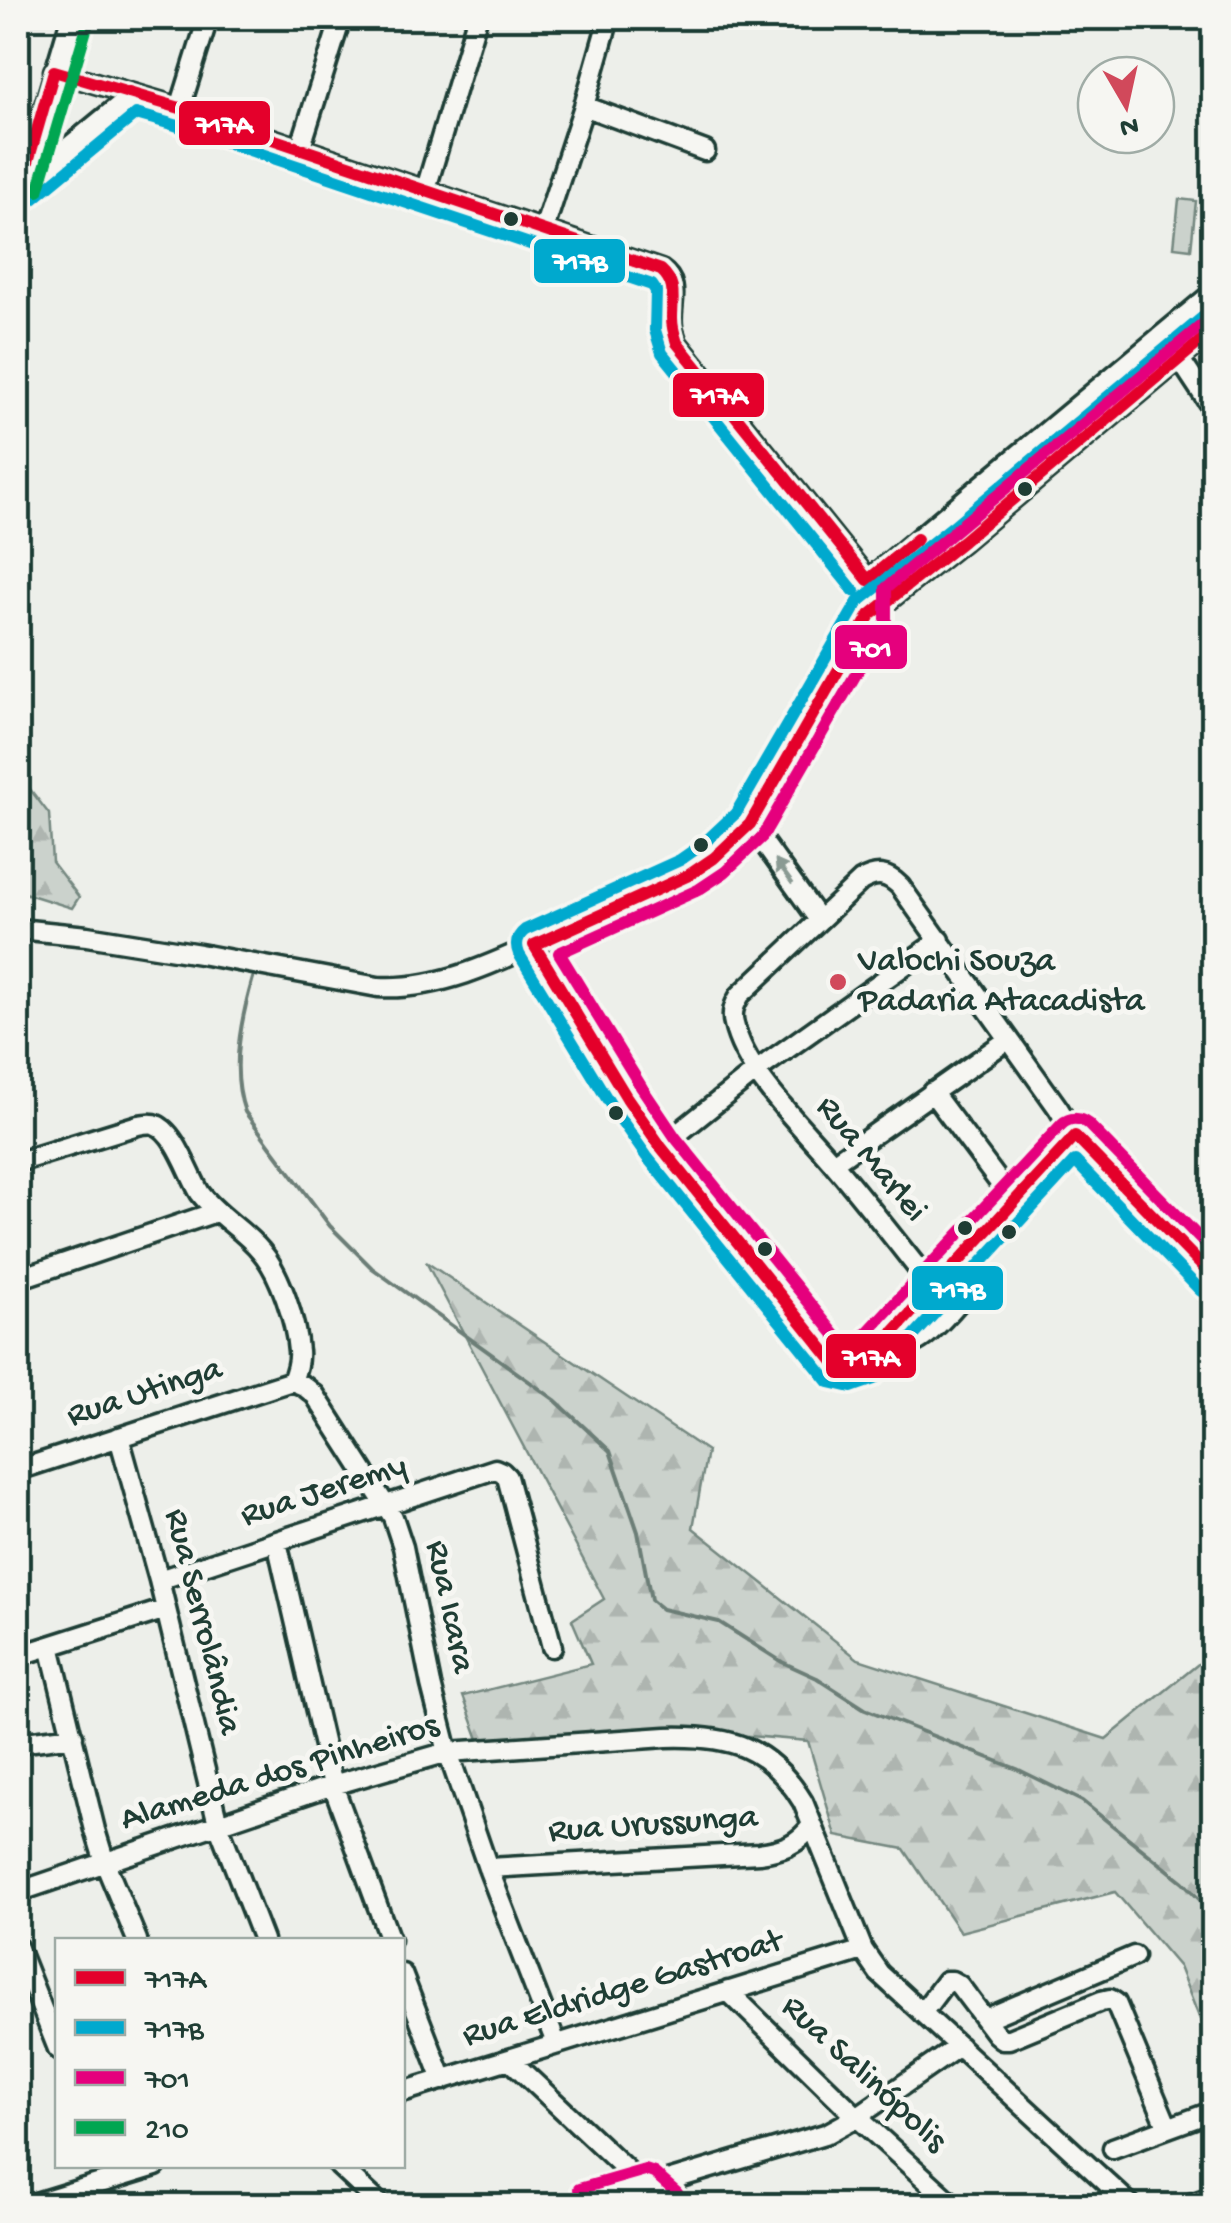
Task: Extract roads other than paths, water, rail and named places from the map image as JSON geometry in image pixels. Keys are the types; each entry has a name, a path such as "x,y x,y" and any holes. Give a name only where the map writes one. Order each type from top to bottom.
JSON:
{"street":[{"path":"19,187 71,18"},
{"path":"180,108 208,18"},
{"path":"300,150 341,18"},
{"path":"424,192 477,18"},
{"path":"543,232 609,18"},
{"path":"54,71 180,108 669,275 674,284 672,328 677,343 868,580 870,615"},
{"path":"19,187 132,95"},
{"path":"584,106 705,151"},
{"path":"868,580 1214,292"},
{"path":"21,926 396,988 457,975 689,875 750,824 870,615 1214,330"},
{"path":"1178,358 1214,411"},
{"path":"750,824 819,920 861,881 880,874 900,886 1075,1136 1214,1279"},
{"name":"Rua Marlei","path":"819,920 740,995 732,1012 735,1029 756,1072 934,1289"},
{"path":"661,1147 756,1072 940,940"},
{"path":"534,945 661,1147 838,1367 851,1370 862,1366 1075,1136"},
{"path":"834,1163 1009,1039"},
{"path":"932,1092 1014,1202"},
{"path":"18,1162 119,1129 154,1124 165,1131 200,1192 216,1212 260,1250 277,1278 296,1334 297,1368 292,1380"},
{"path":"18,1278 216,1212"},
{"path":"891,1335 915,1342 937,1325 979,1278 979,1264 971,1249"},
{"name":"Rua Utinga","path":"18,1470 292,1380"},
{"name":"Rua Icara","path":"292,1380 315,1396 388,1506 403,1547 448,1752 556,2043"},
{"name":"Rua Serrolândia","path":"119,1437 159,1580 218,1824 262,1938"},
{"name":"Rua Jeremy","path":"159,1580 495,1469 507,1477 552,1647"},
{"path":"277,1542 333,1785 389,1938"},
{"path":"18,1656 166,1609"},
{"path":"50,1646 105,1862 136,1938"},
{"path":"18,1743 73,1736"},
{"name":"Alameda dos Pinheiros","path":"18,1892 333,1785 448,1752 666,1737 721,1739 741,1746 780,1770 803,1802 862,1950 879,1973 1132,2206"},
{"name":"Rua Urussunga","path":"488,1868 759,1853 788,1847 812,1825"},
{"path":"18,1948 55,2041"},
{"name":"Rua Eldridge Gastroat","path":"405,2091 862,1950"},
{"path":"985,2019 1134,1956"},
{"path":"922,2013 946,1981 952,1981 1002,2040 1110,1999 1116,2004 1168,2128"},
{"path":"405,1982 443,2080"},
{"name":"Rua Salinópolis","path":"728,1992 955,2206"},
{"path":"584,2206 828,2133 959,2046"},
{"path":"509,2059 665,2206"},
{"path":"1113,2148 1214,2112"},
{"path":"26,2206 79,2190 106,2172 139,2168"},
{"path":"341,2168 382,2206"},
{"path":"79,2190 96,2206"},
{"path":"1184,2206 1214,2196"}],"waterway":[{"path":"253,978 241,1028 238,1062 245,1112 330,1226 372,1268 555,1400 610,1451 638,1532 651,1600 662,1609 719,1622 865,1709 1017,1769 1082,1801 1183,1882 1214,1915"}],"place":[{"name":"Valochi Souza Padaria Atacadista","path":"838,982"}]}
